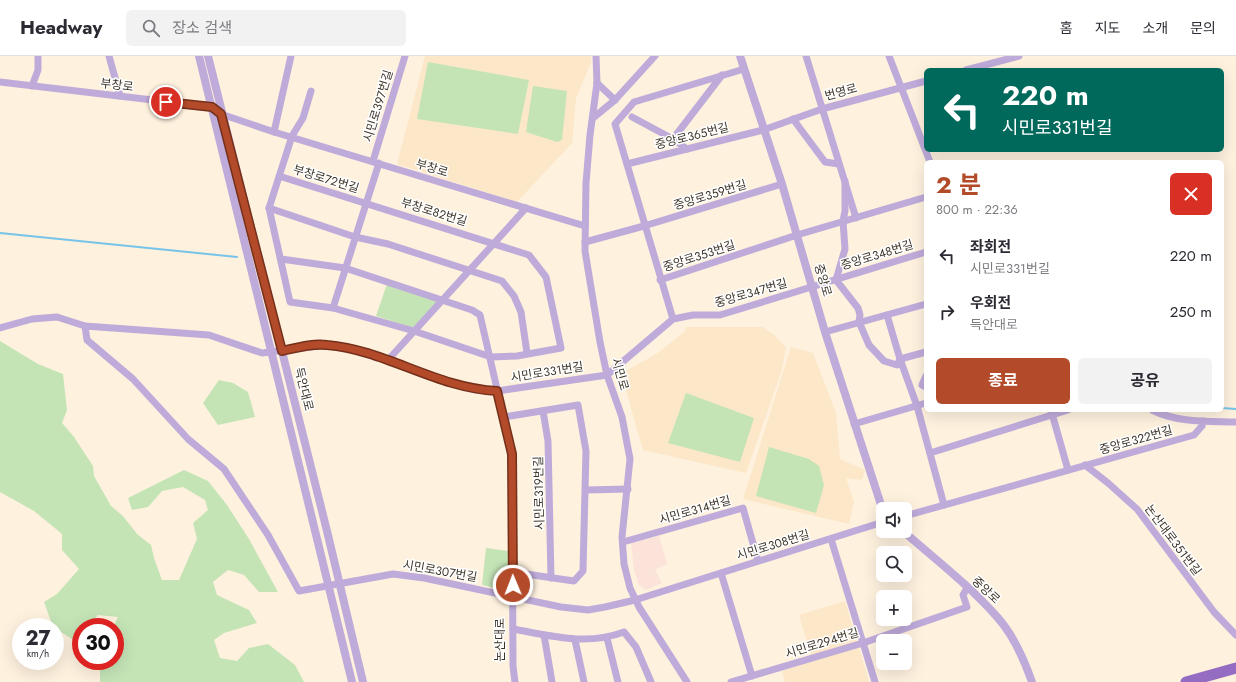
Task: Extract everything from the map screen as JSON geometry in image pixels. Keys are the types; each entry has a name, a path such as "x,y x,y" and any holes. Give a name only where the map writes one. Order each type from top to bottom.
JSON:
{"main road":[{"path":"1186,682 1236,668"}],"street":[{"path":"32,86 38,70 38,56"},
{"path":"109,56 120,96"},
{"name":"득안대로","path":"199,56 270,352 352,682"},
{"name":"득안대로","path":"208,56 221,114 282,351 363,682"},
{"path":"274,132 291,56"},
{"name":"시민로397번길","path":"376,162 405,56"},
{"name":"시민로","path":"596,56 597,84 590,135 585,242 588,272 607,374 622,417 630,459 623,542 626,574 635,600 687,682"},
{"path":"593,118 615,100 655,56"},
{"name":"중앙로","path":"740,56 763,130 782,184 825,332 880,502"},
{"path":"806,56 856,218"},
{"path":"890,56 924,146"},
{"path":"973,68 1019,56"},
{"path":"644,226 615,124 634,102 744,69"},
{"path":"673,139 722,75"},
{"name":"번영로","path":"763,130 822,109 924,81"},
{"name":"부창로","path":"0,82 212,107 221,114 274,132 292,136 585,226"},
{"path":"597,84 615,100"},
{"name":"부창로72번길","path":"269,208 292,136 303,118 311,91"},
{"path":"632,117 673,139 687,149"},
{"path":"793,119 825,162 839,164"},
{"name":"중앙로365번길","path":"627,164 763,130"},
{"path":"333,308 366,204 376,162"},
{"name":"부창로72번길","path":"279,176 366,204"},
{"path":"845,181 845,211 843,222 845,249 836,280 858,308 860,315 859,322 869,345 884,361 897,365 900,359 924,353"},
{"name":"중앙로359번길","path":"585,242 644,226 782,184"},
{"name":"중앙로353번길","path":"644,226 660,280 798,235 924,198"},
{"name":"부창로82번길","path":"366,204 495,243 529,255 546,277 561,348 527,353"},
{"path":"269,208 355,237 388,244 502,281 514,296 521,312 527,353 517,356 491,357 333,308 290,302 269,208"},
{"path":"388,360 526,208"},
{"name":"중앙로348번길","path":"812,287 924,253"},
{"path":"281,259 345,268 443,300 480,314 512,454 513,598"},
{"path":"660,280 673,319"},
{"name":"중앙로347번길","path":"607,374 673,319 693,315 720,315 812,287"},
{"path":"825,332 924,305"},
{"path":"887,315 900,359 917,406 944,505"},
{"name":"시민로331번길","path":"0,328 32,319 57,317 85,326 209,335 262,353 306,346 326,345 368,352 425,375 476,390 497,391 607,374"},
{"name":"시민로307번길","path":"85,326 88,340 133,379 188,439 224,469 268,535 299,591 340,585 393,574 432,579 513,598 561,607 588,610 635,600"},
{"path":"854,424 924,404"},
{"path":"504,417 578,405 586,451 583,571 574,580 512,572"},
{"name":"시민로319번길","path":"543,411 548,441 551,578"},
{"path":"1156,412 1164,416 1203,421 1236,422"},
{"path":"930,453 1052,413 1068,470"},
{"name":"중앙로322번길","path":"912,514 1194,435 1202,426 1203,421"},
{"name":"논산대로351번길","path":"1085,465 1137,509 1214,612 1236,635"},
{"path":"586,490 628,489"},
{"name":"시민로314번길","path":"623,542 743,508 758,561"},
{"name":"시민로308번길","path":"635,600 876,524"},
{"name":"중앙로","path":"911,538 998,618 1010,634 1025,660 1032,682"},
{"path":"831,539 875,682"},
{"path":"721,573 752,676"},
{"name":"시민로294번길","path":"731,682 863,643 967,607 963,595 966,588"},
{"name":"논산대로","path":"513,598 513,666 515,682"},
{"path":"513,628 575,640 607,638 624,632 636,647 650,682"},
{"path":"544,634 552,682"},
{"path":"607,638 618,682"},
{"path":"575,640 584,682"}],"shaded area":[{"path":"425,56 591,56 591,63 576,98 572,143 517,202 397,164"},
{"path":"686,327 763,327 786,347 782,370 746,473 643,450 625,387 624,372 658,353 685,331"},
{"path":"791,347 813,353 836,413 840,459 865,470 862,480 846,478 854,502 849,524 743,499"},
{"path":"659,536 667,564 655,570 662,583 646,590 639,585 634,570 631,543"},
{"path":"845,601 869,682 785,682 782,671 813,661 799,615"}],"green space":[{"path":"428,62 529,80 518,134 417,119"},
{"path":"533,86 567,91 562,140 557,142 526,132"},
{"path":"387,284 438,301 414,328 376,316"},
{"path":"0,341 38,364 63,374 67,410 62,423 74,437 93,466 94,476 111,506 123,516 137,534 151,545 162,580 179,580 197,539 193,523 208,510 205,500 183,487 162,491 148,507 132,510 128,498 184,470 208,481 227,505 249,539 278,592 259,592 244,575 228,570 213,582 217,595 249,610 257,623 224,633 214,640 220,658 237,661 249,648 268,644 295,665 304,682 100,682 100,670 124,670 124,618 98,615 96,618 72,618 72,639 64,634 64,618 50,618 44,602 57,594 79,569 62,550 62,534 34,511 0,492"},
{"path":"219,380 233,383 248,392 255,417 218,425 203,403"},
{"path":"686,393 754,418 740,462 668,443"},
{"path":"769,447 809,459 819,466 824,485 816,513 756,496"},
{"path":"486,548 508,551 509,591 482,585"}],"waterway":[{"path":"0,233 237,257"},
{"path":"1224,408 1236,409"}],"route":[{"path":"166,102 212,107 221,114 282,351 306,346 326,345 368,352 425,375 476,390 497,391 512,454 513,585"}]}
